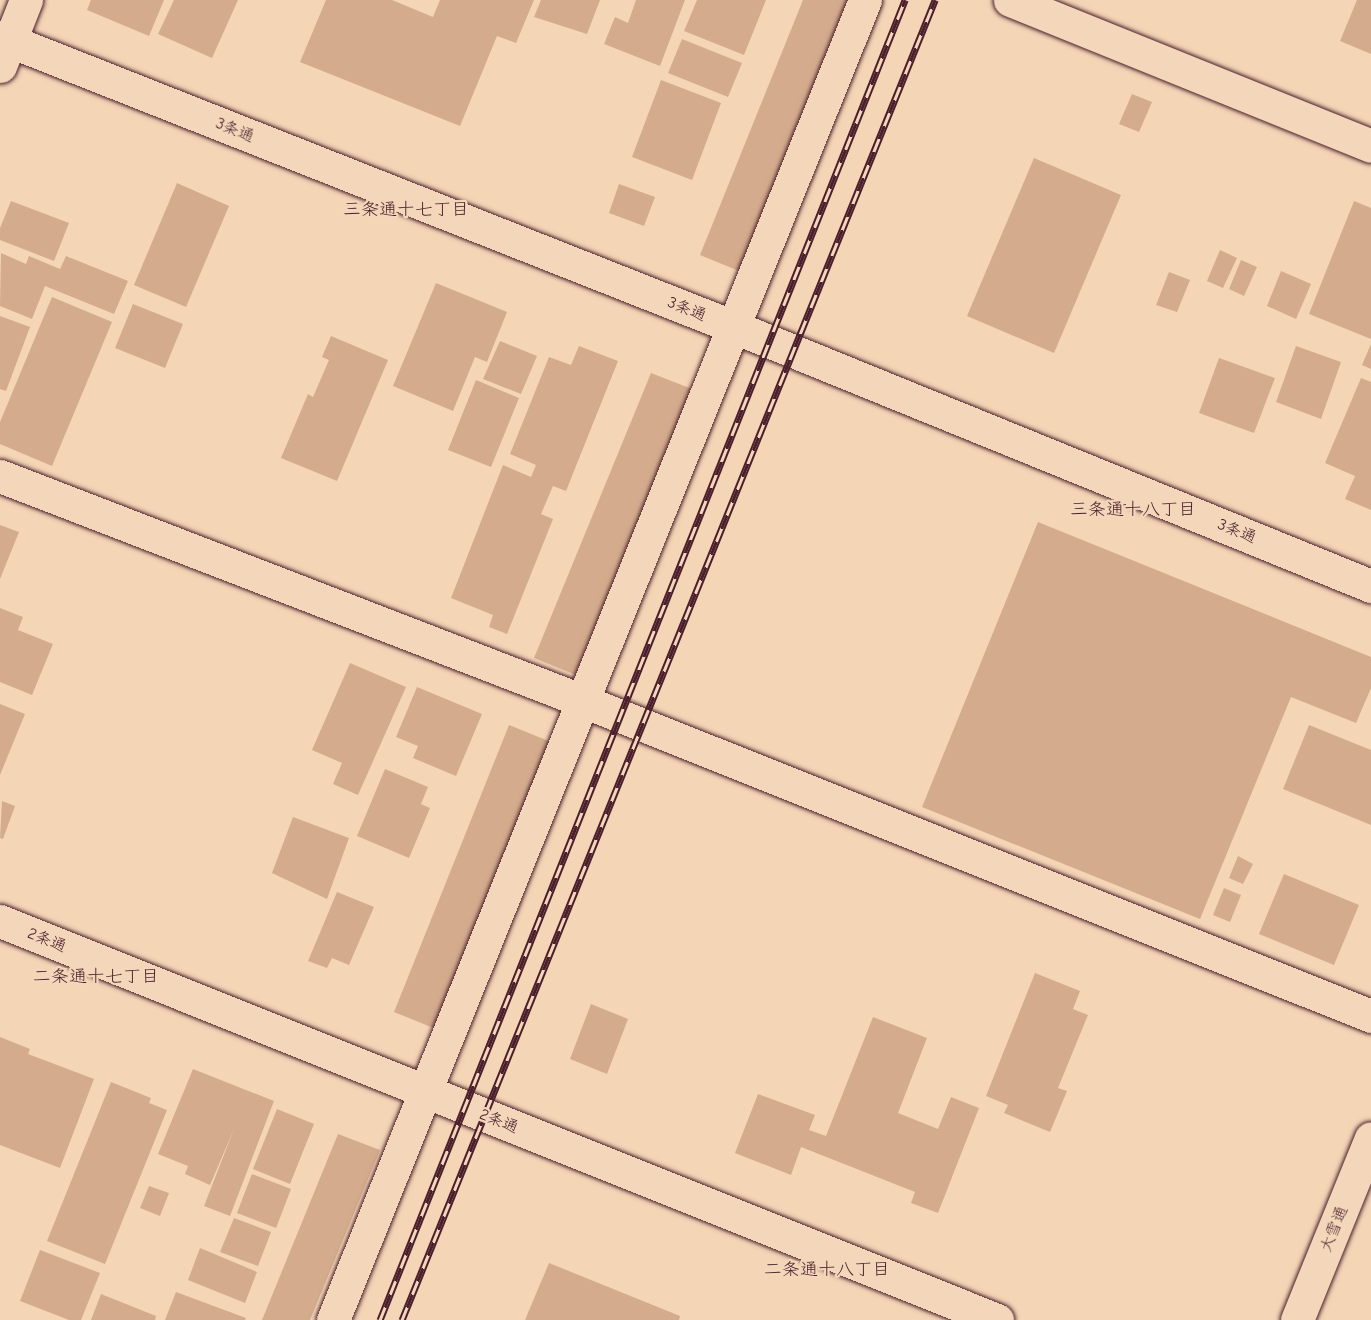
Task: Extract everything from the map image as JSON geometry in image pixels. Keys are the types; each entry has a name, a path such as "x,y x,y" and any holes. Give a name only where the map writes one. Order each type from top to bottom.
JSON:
{"street":[{"path":"4,48 26,0"},
{"path":"333,1320 423,1091 583,701 865,0"},
{"path":"1010,0 1371,146"},
{"name":"3条通","path":"4,48 734,327 1371,586"},
{"path":"0,476 583,701 1371,1016"},
{"name":"2条通","path":"0,921 997,1320"},
{"name":"大雪通","path":"1297,1320 1371,1138"}],"building":[{"path":"91,0 164,0 149,36 87,10"},
{"path":"174,0 238,0 212,58 158,34"},
{"path":"326,0 392,0 433,17 440,0 534,0 516,43 497,36 460,126 300,62"},
{"path":"541,0 600,0 587,34 534,17"},
{"path":"636,0 685,0 660,66 604,44 615,17 628,23"},
{"path":"697,0 766,0 744,55 684,31"},
{"path":"803,0 848,0 739,271 700,255"},
{"path":"1357,0 1371,0 1371,54 1340,41"},
{"path":"682,39 742,63 728,97 668,73"},
{"path":"661,80 721,103 692,180 632,157"},
{"path":"1132,94 1152,102 1139,132 1119,124"},
{"path":"1034,158 1121,195 1054,353 967,316"},
{"path":"177,183 229,206 186,307 134,285"},
{"path":"619,184 655,197 644,226 609,213"},
{"path":"11,201 69,223 54,261 0,240 0,228"},
{"path":"1354,201 1371,208 1371,339 1309,314"},
{"path":"1220,250 1237,258 1223,288 1207,281"},
{"path":"1,253 26,264 29,256 60,269 66,256 128,281 114,314 45,286 32,319 0,306"},
{"path":"1241,260 1257,267 1244,296 1229,289"},
{"path":"1281,271 1311,284 1296,319 1267,306"},
{"path":"1169,272 1190,280 1177,312 1156,305"},
{"path":"436,283 507,312 487,362 475,357 453,411 393,386"},
{"path":"52,297 112,322 52,466 0,444 0,422"},
{"path":"133,304 183,324 165,368 115,348"},
{"path":"0,316 30,327 6,391 0,389"},
{"path":"331,336 388,360 337,481 281,458 308,394 313,397 329,360 322,357"},
{"path":"500,341 537,356 521,394 483,379"},
{"path":"1371,344 1371,369 1362,365"},
{"path":"579,346 618,361 566,491 553,486 541,514 553,519 507,634 489,627 493,615 451,598 503,465 531,477 536,465 510,454 549,357 571,365"},
{"path":"1296,346 1341,362 1321,419 1276,402"},
{"path":"1219,358 1275,378 1254,433 1199,413"},
{"path":"651,373 692,389 576,675 534,658"},
{"path":"1361,378 1371,382 1371,510 1345,499 1355,476 1325,463"},
{"path":"476,380 519,398 491,467 448,450"},
{"path":"1038,522 1371,657 1371,688 1356,723 1291,697 1200,919 922,807"},
{"path":"0,525 19,532 0,579"},
{"path":"0,608 23,617 18,630 53,644 32,695 0,682"},
{"path":"350,663 406,687 358,795 333,784 342,763 312,750"},
{"path":"417,687 482,714 456,776 413,758 418,746 396,737"},
{"path":"0,704 25,714 0,775"},
{"path":"509,725 551,742 436,1029 394,1012"},
{"path":"1309,725 1371,750 1371,825 1283,789"},
{"path":"385,769 428,787 421,804 430,808 409,858 357,836"},
{"path":"2,801 15,806 3,839 0,838"},
{"path":"293,817 349,838 327,899 272,873"},
{"path":"1238,856 1253,864 1243,884 1229,878"},
{"path":"1284,874 1359,905 1334,965 1259,934"},
{"path":"1224,888 1241,895 1230,922 1213,915"},
{"path":"337,892 374,907 349,965 332,958 327,968 308,961"},
{"path":"1035,973 1080,991 1073,1009 1088,1015 1058,1088 1067,1091 1050,1132 1004,1113 1008,1105 986,1096"},
{"path":"591,1004 628,1019 607,1074 570,1059"},
{"path":"873,1017 927,1038 898,1113 938,1129 951,1097 979,1108 938,1213 911,1203 915,1192 801,1147 791,1175 735,1153 758,1094 815,1115 809,1130 826,1136"},
{"path":"0,1037 30,1049 28,1054 94,1079 60,1168 0,1145"},
{"path":"193,1069 274,1101 230,1216 204,1206 234,1129 210,1185 185,1174 188,1166 158,1154"},
{"path":"111,1082 151,1098 149,1103 167,1110 105,1264 47,1241"},
{"path":"277,1109 314,1124 290,1184 253,1169"},
{"path":"338,1134 380,1150 310,1320 262,1320"},
{"path":"252,1174 291,1189 276,1228 237,1213"},
{"path":"149,1186 169,1193 160,1216 140,1208"},
{"path":"234,1218 271,1232 258,1266 220,1252"},
{"path":"200,1248 257,1272 245,1303 188,1280"},
{"path":"40,1250 100,1273 81,1320 69,1320 20,1301"},
{"path":"549,1263 680,1316 679,1320 525,1320"},
{"path":"176,1292 246,1318 245,1320 165,1320"},
{"path":"101,1294 156,1316 155,1320 91,1320"}],"railway":[{"path":"380,1320 905,0"},
{"path":"402,1320 935,0"}],"district":[{"name":"三条通十七丁目","path":"406,210"},
{"name":"三条通十八丁目","path":"1133,510"},
{"name":"二条通十七丁目","path":"96,977"},
{"name":"二条通十八丁目","path":"827,1270"}]}
